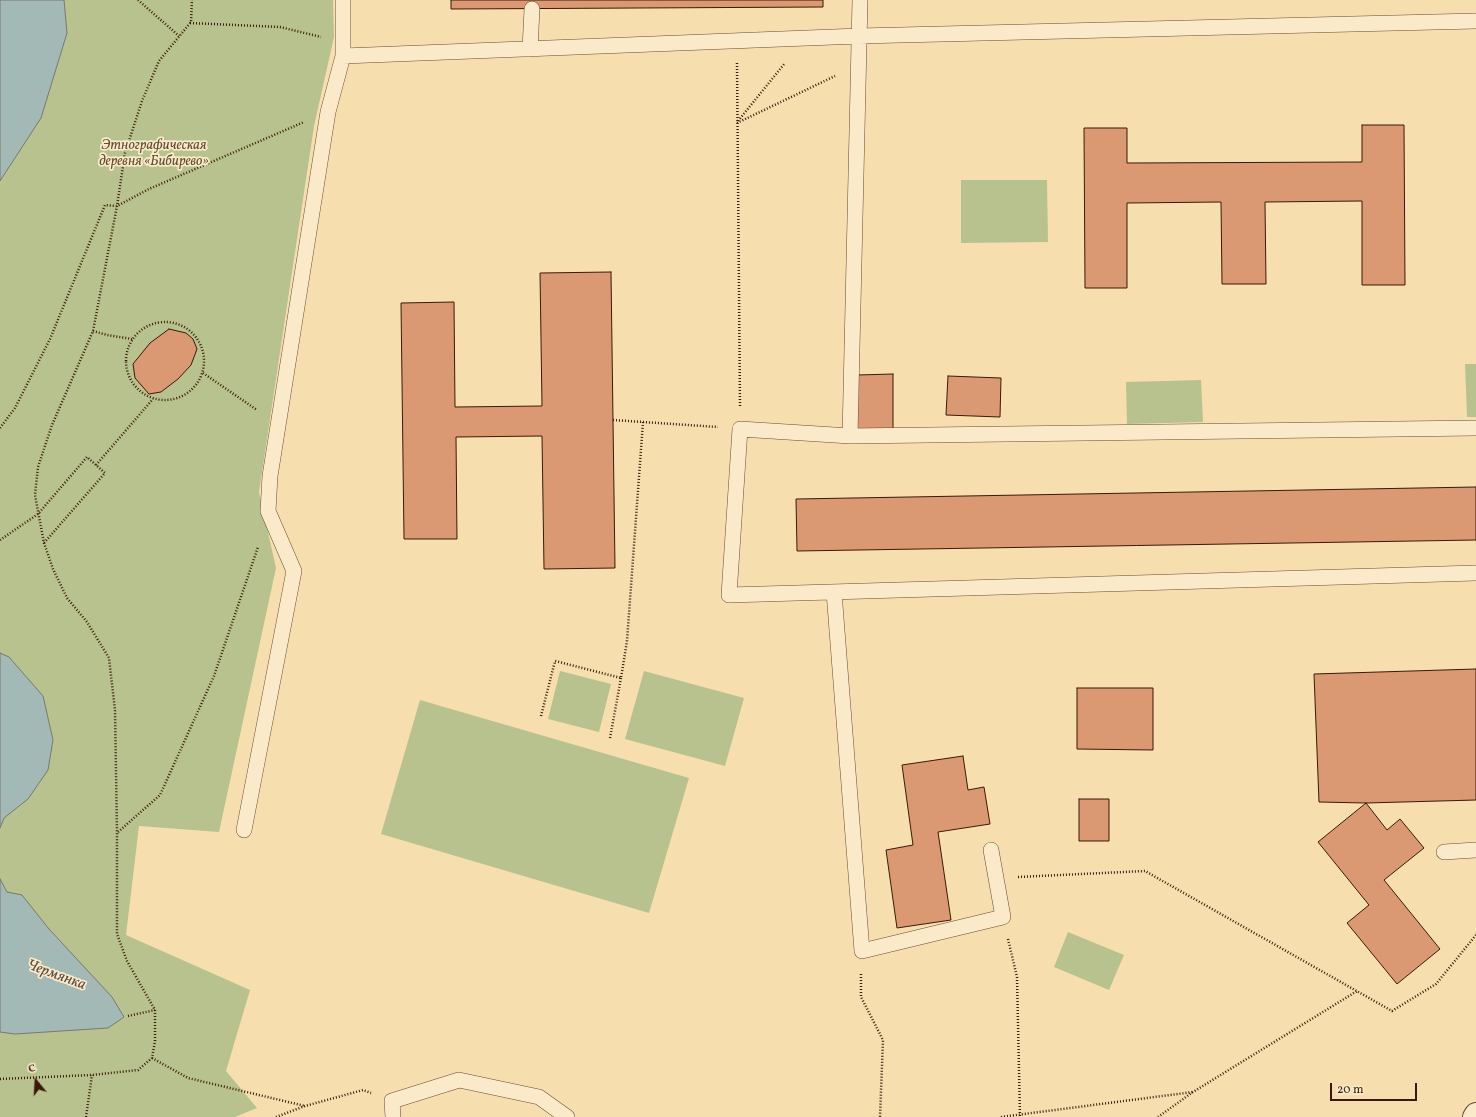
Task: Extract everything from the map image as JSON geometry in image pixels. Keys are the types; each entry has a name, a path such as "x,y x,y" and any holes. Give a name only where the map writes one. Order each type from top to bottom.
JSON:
{"lane":[{"path":"244,830 294,571 268,511 270,476 328,112 343,49 343,0"},
{"path":"850,436 860,0"},
{"path":"530,49 532,9"},
{"path":"343,49 530,49 859,36 1476,21"},
{"path":"1476,428 850,436 740,429 729,595 1476,574"},
{"path":"834,592 862,951 1003,917 990,850"},
{"path":"1444,852 1476,850"},
{"path":"393,1117 392,1101 459,1080 539,1097 567,1117"}],"path":[{"path":"138,0 179,36"},
{"path":"0,1079 92,1075 138,1070 152,1058 155,1041 155,1010 127,961 117,934 118,832 115,710 109,658 87,622 67,598 53,569 44,543 35,495 38,467 52,425 93,331 117,206 125,152 142,101 159,61 191,22 192,0"},
{"path":"190,23 280,27 343,49"},
{"path":"736,123 804,38"},
{"path":"613,420 740,429 736,123 737,41"},
{"path":"736,123 858,65"},
{"path":"0,428 15,408 50,339 105,205 117,206 149,189 328,112"},
{"path":"162,321 179,323 194,332 203,348 205,365 200,382 187,395 171,401 153,399 140,392 131,381 126,367 126,352 132,339 145,327 162,321"},
{"path":"93,331 132,339"},
{"path":"203,373 262,414"},
{"path":"96,465 153,399"},
{"path":"610,738 628,641 643,422"},
{"path":"0,540 38,514 87,457 105,473 44,543"},
{"path":"118,832 160,795 214,676 256,552 268,511"},
{"path":"541,716 555,661 621,678"},
{"path":"996,878 1145,871 1392,1011 1436,984 1476,935"},
{"path":"1003,917 1017,977 1020,1116"},
{"path":"862,951 861,997 883,1040 880,1117"},
{"path":"1158,1117 1193,1092 1356,991"},
{"path":"128,1016 155,1010"},
{"path":"152,1058 188,1078 305,1106"},
{"path":"86,1117 92,1075"},
{"path":"276,1117 305,1106 363,1090 392,1101"},
{"path":"1001,1117 1020,1116 1193,1092"}],"green space":[{"name":"Этнографическая деревня «Бибирево»","path":"0,0 333,0 334,37 314,126 259,492 276,568 219,832 139,826 126,935 250,990 226,1071 257,1108 235,1117 0,1117"},
{"path":"961,180 1047,180 1048,242 961,243"},
{"path":"1465,364 1476,364 1476,417 1467,417"},
{"path":"1201,380 1203,422 1127,424 1126,382"},
{"path":"560,671 611,684 599,732 548,719"},
{"path":"644,671 744,698 725,766 625,739"},
{"path":"420,700 689,778 649,913 381,834"},
{"path":"1068,932 1124,955 1109,990 1054,967"}],"water":[{"path":"0,0 64,0 67,33 41,118 0,181"},
{"path":"0,653 9,657 43,696 53,740 48,770 28,799 4,818 0,828"},
{"name":"Чермянка","path":"0,879 7,892 22,895 49,929 112,997 124,1017 108,1028 15,1034 0,1032"}],"building":[{"path":"451,0 823,0 823,7 451,9"},
{"path":"1362,125 1404,125 1405,285 1362,285 1362,201 1265,202 1266,284 1222,284 1221,202 1127,203 1127,288 1085,288 1084,128 1127,128 1127,163 1362,162"},
{"path":"611,272 615,568 544,569 542,436 456,437 457,539 404,539 401,303 454,302 455,407 542,406 540,273"},
{"path":"169,329 186,333 193,339 197,349 191,365 178,379 161,392 149,394 135,378 133,364 150,343"},
{"path":"893,374 893,429 857,430 857,375"},
{"path":"948,376 1001,378 1000,417 946,415"},
{"path":"1476,487 1476,540 797,551 796,499"},
{"path":"1476,669 1476,800 1366,803 1319,802 1314,674"},
{"path":"1077,688 1153,688 1153,750 1077,749"},
{"path":"963,756 968,790 984,787 990,824 938,832 951,920 897,928 886,850 913,845 902,765"},
{"path":"1079,799 1109,799 1109,841 1079,841"},
{"path":"1366,803 1387,830 1400,819 1424,848 1384,880 1440,949 1397,984 1347,923 1369,905 1318,842"}]}
